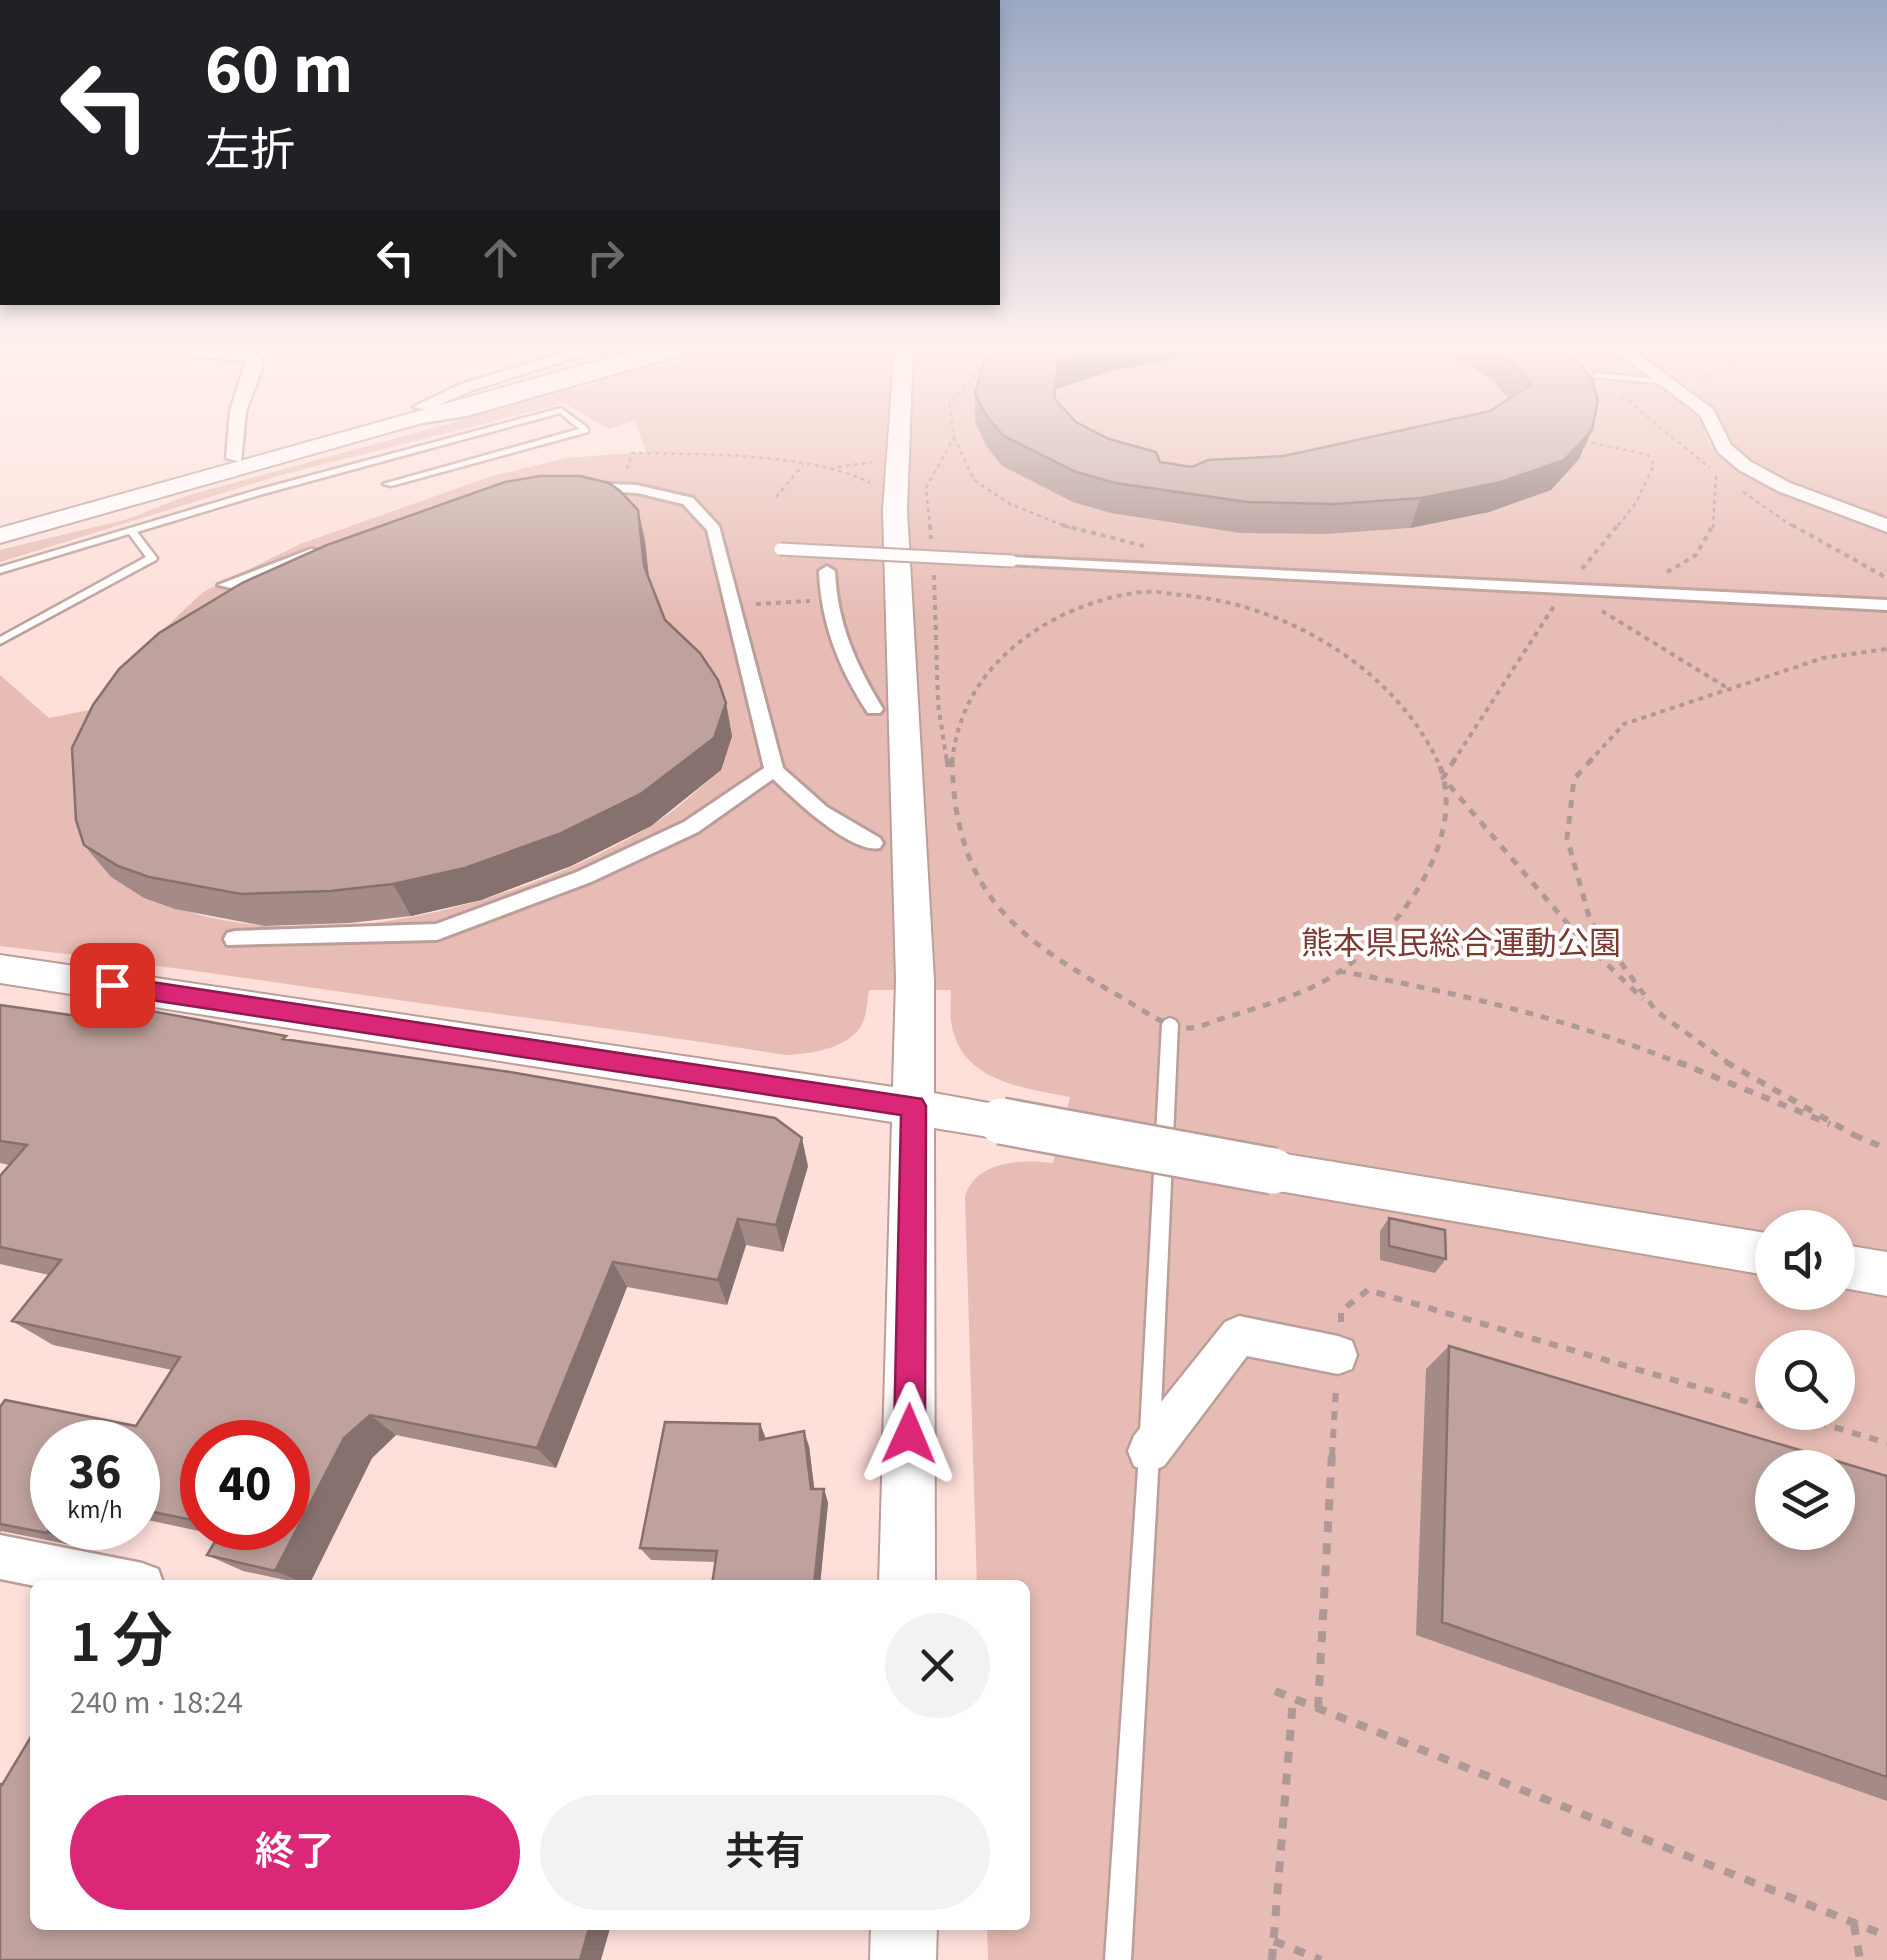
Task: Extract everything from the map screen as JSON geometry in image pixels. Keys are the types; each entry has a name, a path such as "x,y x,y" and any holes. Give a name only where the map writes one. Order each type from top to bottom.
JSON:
{"street":[{"path":"234,458 236,436"},
{"path":"0,524 324,436"},
{"path":"0,536 341,436"},
{"path":"899,436 895,510 915,980 908,1580"},
{"path":"1719,436 1724,448 1745,466 1784,486 1887,526"},
{"path":"571,488 637,490 688,501 714,529 774,770 820,812 873,843"},
{"path":"226,585 330,546"},
{"path":"1012,561 1887,605"},
{"path":"826,571 826,600 844,661 874,709"},
{"path":"234,938 437,932 584,877 691,827 774,770"},
{"path":"0,970 914,1106 1755,1252"},
{"path":"1855,1269 1887,1274"},
{"path":"1150,1451 1239,1336 1338,1355"},
{"path":"0,1557 117,1580"},
{"path":"904,1930 904,1960"}],"lane":[{"path":"0,570 462,436"},
{"path":"388,484 561,436"},
{"path":"0,641 152,558 131,531"},
{"path":"780,549 1012,561"},
{"path":"1118,1960 1150,1451 1170,1024"}],"path":[{"path":"954,437 971,478 1028,511 1096,538 1148,546"},
{"path":"1443,778 1565,589 1636,503 1654,466 1648,455 1582,440"},
{"path":"632,454 674,451 804,464 848,470 874,485"},
{"path":"830,468 882,460"},
{"path":"776,497 804,464"},
{"path":"1653,574 1670,572 1702,552 1718,520 1716,473"},
{"path":"1565,589 1729,689"},
{"path":"1136,592 1232,601 1298,628 1379,686 1420,730 1442,768 1443,778 1446,814 1427,874 1388,930 1327,980 1191,1028 1170,1024 1028,940 980,884 956,826 950,781 956,735 967,698 998,658 1030,631 1102,598 1136,592"},
{"path":"733,606 826,600"},
{"path":"1656,1011 1590,920 1567,838 1574,779 1624,724 1824,658 1887,649"},
{"path":"1443,778 1579,937 1656,1011 1717,1057 1854,1135"},
{"path":"1338,970 1432,988 1616,1036 1720,1076 1887,1149"},
{"path":"1318,1708 1341,1311 1368,1290 1755,1405"},
{"path":"1843,1430 1887,1443"},
{"path":"1275,1691 1887,1936"},
{"path":"1272,1960 1293,1698"},
{"path":"1854,1922 1860,1960"},
{"path":"1274,1940 1321,1960"}],"green space":[{"name":"熊本県民総合運動公園","path":"402,436 433,436 278,476 0,562 0,550 128,519 186,496"},
{"name":"熊本県民総合運動公園","path":"640,436 1707,436 1709,443 1737,466 1887,531 1887,1960 988,1960 987,1930 1030,1930 1030,1580 977,1580 965,1197 970,1185 989,1169 1015,1162 1053,1163 1070,1097 1013,1085 980,1069 966,1057 956,1041 951,1021 951,990 869,990 863,1022 850,1038 818,1051 786,1055 0,946 0,675 49,718 95,709 129,662 203,592 300,544 492,476 567,458 646,452","holes":["721,770 677,807 590,858 525,886 455,907 383,922 310,927 239,923 172,907 111,877 103,852"]},
{"path":"1726,436 1887,436 1887,522 1771,477 1738,454"}],"building":[{"path":"1005,436 1104,436 1156,452 1160,462 1192,467 1208,460 1284,456 1373,436 1586,436 1564,460 1501,482 1421,498 1334,504 1247,502 1115,483 1076,472"},
{"path":"540,476 580,476 609,483 638,510 644,566 665,620 700,653 718,680 726,703 714,738 642,793 559,834 465,868 393,884 241,894 149,877 118,866 84,845 76,820 72,748 93,705 119,669 159,633 242,583 327,545 505,482"},
{"path":"0,1005 134,1024 146,1010 286,1036 283,1039 510,1072 775,1118 802,1138 776,1225 738,1219 718,1280 613,1262 537,1448 370,1415 344,1438 310,1504 310,1420 180,1420 180,1518 160,1513 160,1420 140,1420 180,1357 12,1321 61,1260 0,1247 0,1176 27,1145 0,1141"},
{"path":"1389,1218 1445,1230 1446,1259 1389,1246"},
{"path":"1449,1346 1799,1450 1755,1450 1755,1550 1855,1550 1855,1467 1887,1476 1887,1777 1442,1622"},
{"path":"5,1400 106,1420 30,1420 30,1530 0,1524 0,1407"},
{"path":"665,1422 760,1424 760,1440 804,1431 811,1489 824,1489 815,1580 713,1580 717,1551 640,1548"},
{"path":"210,1550 286,1550 275,1571 207,1555"},
{"path":"30,1738 30,1930 589,1930 580,1960 0,1960 2,1785"}],"route":[{"path":"112,985 914,1106 909,1434"}]}
